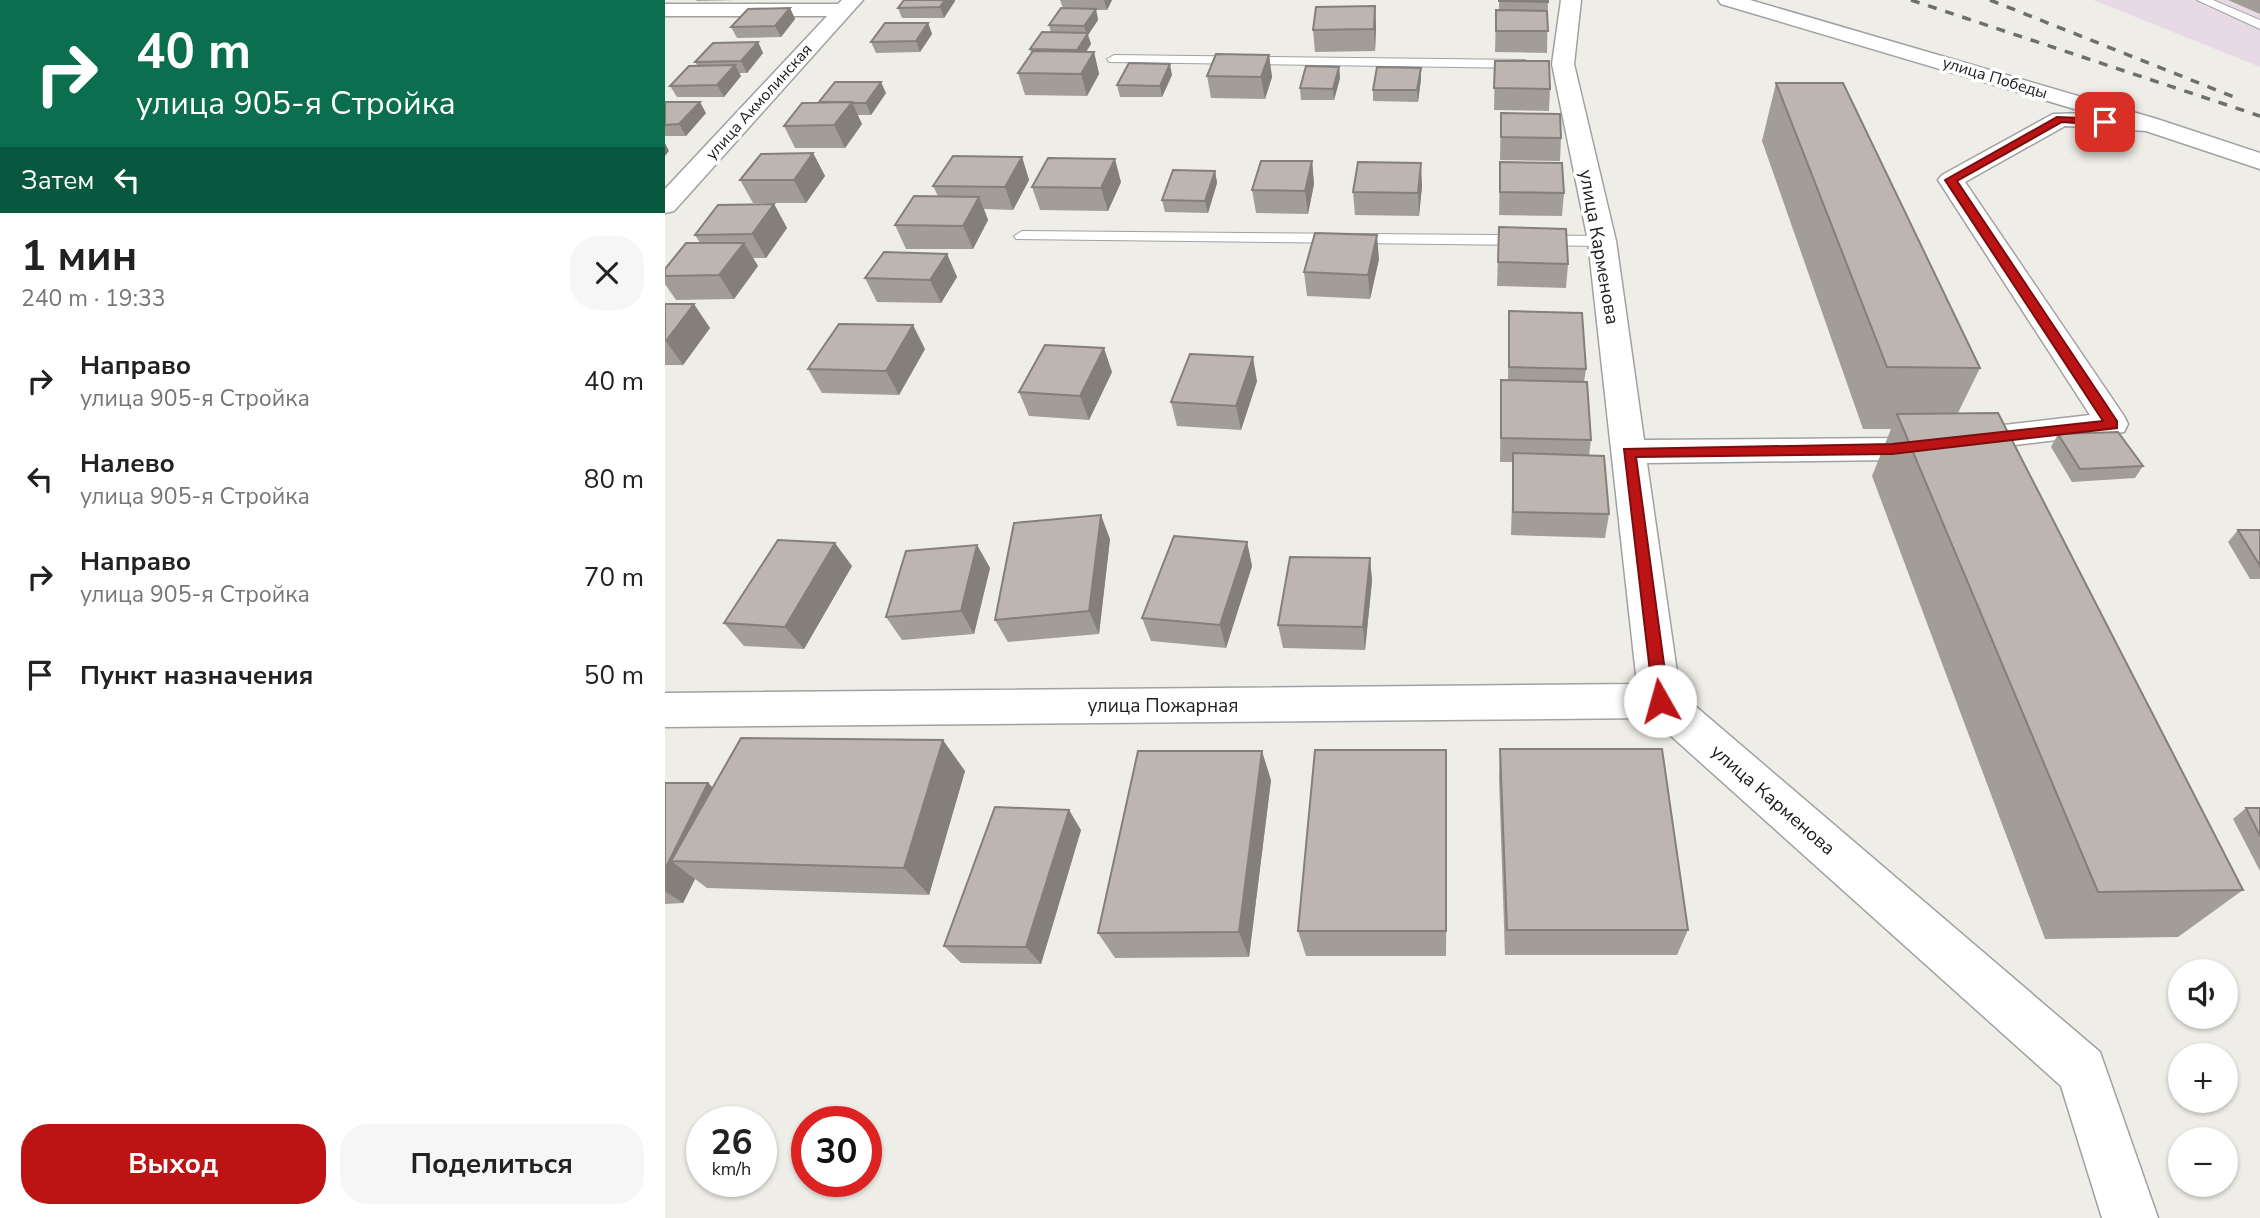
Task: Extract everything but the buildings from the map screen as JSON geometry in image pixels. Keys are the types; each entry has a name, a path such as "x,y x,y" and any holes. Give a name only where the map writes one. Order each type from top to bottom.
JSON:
{"street":[{"name":"улица Карменова","path":"1571,0 1550,64 1602,241 1660,701 2082,1070 2130,1218"},
{"name":"улица Победы","path":"1728,0 2149,124 2260,161"},
{"path":"665,10 849,5"},
{"name":"улица Акмолинская","path":"665,205 849,5"},
{"path":"1629,453 1892,449 2112,424 1951,180 2061,119 2149,124"},
{"name":"улица Пожарная","path":"665,710 1660,701"}],"lane":[{"path":"2203,0 2260,25"},
{"path":"1114,59 1550,64"},
{"path":"1022,236 1602,241"}],"shaded area":[{"path":"2093,0 2260,0 2260,67"}],"railway":[{"path":"1911,0 2260,116"},
{"path":"1990,0 2234,97"}],"route":[{"path":"1660,701 1629,453 1892,449 2112,424 1951,180 2061,119 2105,122"}]}
